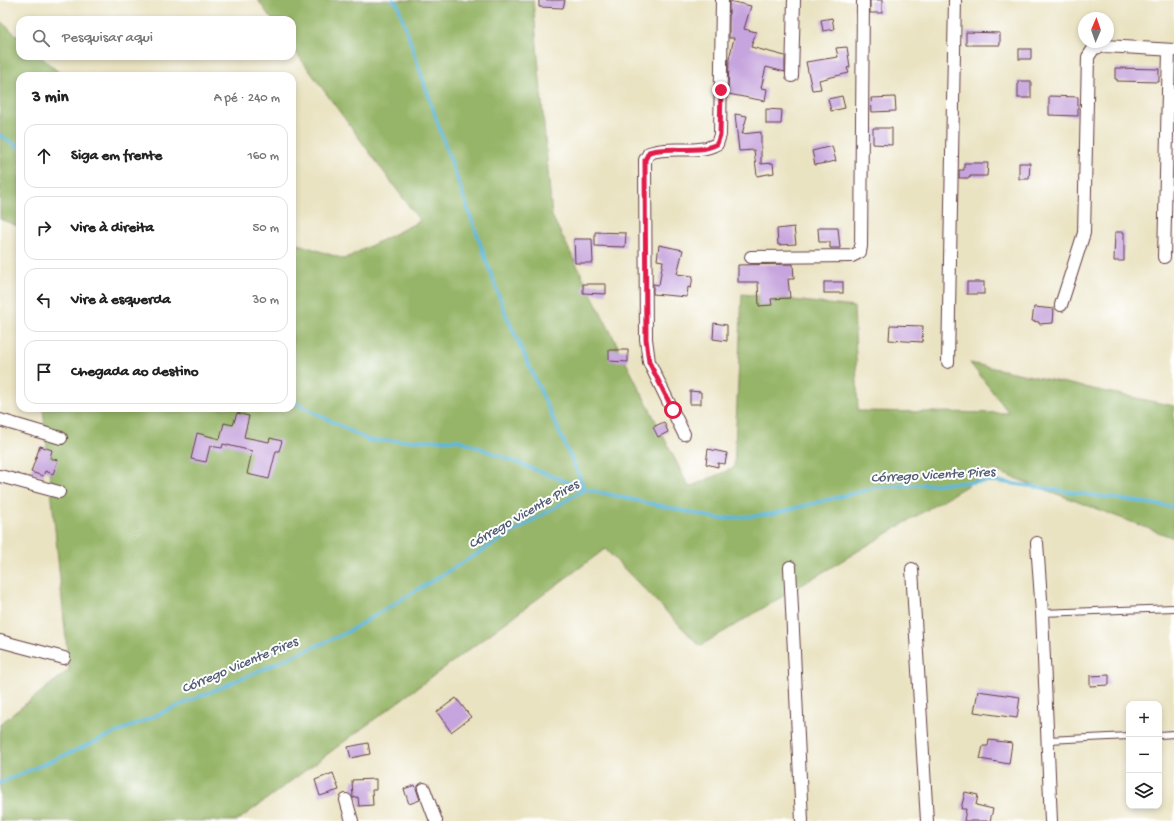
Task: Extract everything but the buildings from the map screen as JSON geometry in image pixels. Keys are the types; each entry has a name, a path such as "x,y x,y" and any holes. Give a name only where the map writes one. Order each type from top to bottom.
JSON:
{"street":[{"path":"684,434 649,362 646,339 645,160 649,152 658,149 707,149 717,144 720,135 722,0"},
{"path":"792,76 794,0"},
{"path":"751,257 852,256 860,252 863,0"},
{"path":"948,362 955,0"},
{"path":"1061,305 1084,233 1088,57 1094,48 1105,46 1171,50 1164,256"},
{"path":"0,420 61,438"},
{"path":"0,476 59,492"},
{"path":"1037,543 1042,613 1051,821"},
{"path":"790,567 802,821"},
{"path":"912,569 927,821"},
{"path":"0,641 64,658"},
{"path":"424,789 436,821"},
{"path":"346,800 352,821"}],"lane":[{"path":"1042,613 1174,608"},
{"path":"1162,735 1174,734"},
{"path":"1048,740 1126,736"}],"green space":[{"path":"258,0 533,0 552,216 689,487 734,468 742,294 854,307 858,411 1009,413 970,363 1174,406 1174,538 993,470 700,646 605,549 237,821 0,821 0,724 69,670 43,412 296,412 296,243 344,259 420,221 296,52 296,16 269,16"},
{"path":"0,21 16,35 16,60 45,60 58,72 16,72 16,225 0,219"}],"waterway":[{"path":"393,0 398,5 442,136 504,310 585,489"},
{"path":"0,135 16,145"},
{"path":"296,403 370,441 459,440 585,489"},
{"name":"Córrego Vicente Pires","path":"0,783 344,634 585,489 720,519 772,514 878,487 994,481 1174,507"}],"route":[{"path":"673,410 649,362 646,339 645,160 649,152 658,149 707,149 717,144 720,135 721,90"}]}
